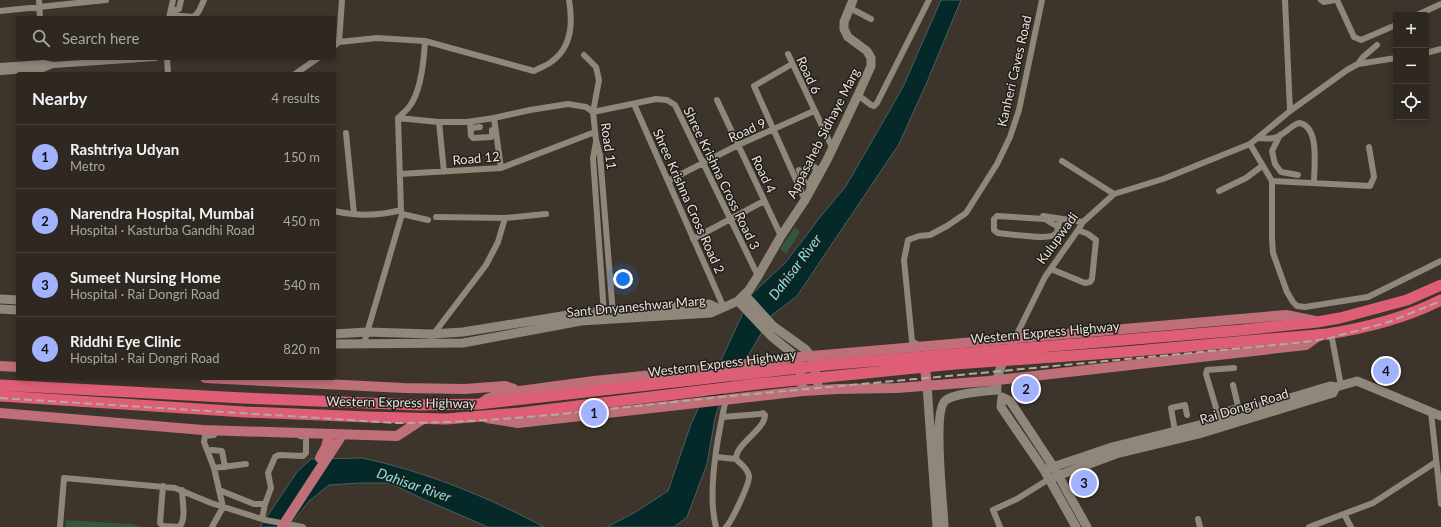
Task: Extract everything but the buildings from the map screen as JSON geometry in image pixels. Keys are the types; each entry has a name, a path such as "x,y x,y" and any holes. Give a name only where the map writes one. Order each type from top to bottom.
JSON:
{"highway":[{"name":"Western Express Highway","path":"0,385 244,398 418,405 479,404 518,396 825,364 1205,333 1317,322 1340,318 1407,300 1441,285"},
{"name":"Western Express Highway","path":"0,396 237,411 423,419 478,417 757,384 955,364 1020,360 1326,334 1359,328 1410,314 1441,300"}],"main road":[{"path":"245,380 404,388 465,389 505,386 518,396 594,381 693,371 759,362 922,346 1286,315 1317,322"},
{"path":"478,417 518,423 803,391 927,386 991,387 1306,345 1326,334"},
{"path":"922,346 927,386"},
{"path":"728,399 759,362"},
{"path":"0,366 16,367"},
{"path":"0,413 203,430 397,436 423,419"},
{"path":"282,527 330,447 329,435"},
{"path":"275,527 330,447 342,435"}],"street":[{"path":"0,11 39,3 106,0"},
{"path":"170,14 173,0"},
{"path":"170,14 179,9 181,0"},
{"path":"195,16 204,0"},
{"path":"342,0 336,44 377,38 426,41 534,70 551,62 564,51 571,32 569,0"},
{"path":"858,96 871,105 874,106 877,103 928,0"},
{"name":"Kanheri Caves Road","path":"922,346 912,341 904,260 908,240 919,236 930,235 966,213 997,164 1010,137 1019,110 1042,0"},
{"path":"1285,0 1290,110"},
{"path":"1321,0 1324,2 1334,0"},
{"path":"1337,0 1354,37 1361,40 1393,26"},
{"path":"1432,0 1435,7"},
{"path":"39,3 40,16"},
{"path":"851,4 872,19"},
{"name":"Appasaheb Sidhaye Marg","path":"722,308 744,301 781,236 805,200 818,171 858,96 871,66 871,58 867,51 848,37 844,29 844,22 851,4"},
{"path":"1424,12 1441,4"},
{"path":"170,14 186,16"},
{"path":"336,212 346,214 370,215 401,210 398,118 410,106 417,90 423,69 426,41"},
{"name":"Kulupwadi","path":"991,387 1051,269 1083,222 1114,194 1163,179 1250,144 1290,110 1358,64 1363,57 1377,45"},
{"path":"1429,52 1441,49"},
{"name":"Road 6","path":"788,54 832,147"},
{"path":"584,55 596,67 599,80 594,112"},
{"path":"1358,64 1393,58"},
{"path":"0,66 42,60 53,65"},
{"path":"0,72 44,69 53,65 127,60"},
{"path":"167,60 168,72"},
{"path":"298,72 315,60"},
{"path":"792,64 754,86 775,130 805,200"},
{"name":"Shree Krishna Cross Road 3","path":"594,112 656,99 667,100 674,105 758,276"},
{"name":"Road 4","path":"717,100 781,236"},
{"name":"Road 11","path":"398,118 471,125 530,110 568,104 586,107 594,112 596,140 593,158 608,315"},
{"name":"Shree Krishna Cross Road 2","path":"634,104 722,308"},
{"name":"Road 9","path":"668,181 704,164 738,145 775,130 814,111"},
{"path":"494,118 501,168"},
{"path":"439,122 444,172"},
{"path":"1298,175 1281,172 1275,164 1272,151 1280,136 1292,125 1298,122 1307,126 1312,134 1314,142 1314,183"},
{"path":"480,127 471,125 471,136 473,138 491,137 492,128"},
{"path":"1292,125 1301,128"},
{"name":"Road 12","path":"400,174 501,168 595,132"},
{"path":"346,133 354,214"},
{"path":"1258,138 1275,138 1280,136"},
{"path":"1250,144 1272,181 1273,253 1287,292 1297,306 1305,307 1368,297 1441,261"},
{"path":"1272,181 1370,186 1374,177 1368,147"},
{"path":"1062,161 1114,194"},
{"path":"799,170 805,183 809,184 818,171 810,163"},
{"path":"1219,191 1246,178 1262,166"},
{"path":"797,181 802,177"},
{"path":"693,239 764,201"},
{"path":"364,343 402,214 428,220"},
{"path":"436,217 505,218 546,214"},
{"path":"1038,215 1083,222"},
{"path":"1058,227 1045,219 997,216 994,219 994,230 998,233 1046,237 1058,232 1060,219"},
{"path":"432,339 486,265 498,242 505,218"},
{"path":"1051,269 1085,283 1090,282 1092,279 1096,240 1088,234 1078,230"},
{"path":"0,299 16,300"},
{"path":"744,301 798,358 803,391"},
{"name":"Sant Dnyaneshwar Marg","path":"336,344 432,339 463,332 580,313 608,315 709,304 722,308"},
{"path":"1295,316 1297,306"},
{"path":"0,309 16,310"},
{"name":"Sant Dnyaneshwar Marg","path":"336,334 366,332 432,339"},
{"path":"774,332 805,349 812,357 819,390"},
{"path":"1326,334 1338,386"},
{"path":"1234,368 1207,370 1206,374 1217,411 1240,414"},
{"path":"1049,468 1112,447 1155,440 1175,431 1191,432 1240,414 1330,386 1338,386 1357,381 1441,416"},
{"path":"1233,385 1240,414"},
{"path":"927,386 937,527"},
{"path":"944,527 939,454 939,414 941,405 946,399 991,387 1001,406 1049,468 1059,475 1087,527"},
{"path":"716,527 713,510 716,457 723,417 728,399"},
{"path":"1175,431 1171,408 1185,405 1187,415"},
{"path":"1431,412 1441,504"},
{"path":"723,417 760,414 765,415 764,423 753,433 736,453 736,459"},
{"name":"Rai Dongri Road","path":"1049,479 1155,440 1191,432"},
{"path":"212,527 223,507 214,468 204,439 207,435 306,437 305,455 275,456 268,473 272,488 265,504 264,519"},
{"path":"208,451 222,451 225,467"},
{"path":"716,457 736,459 747,470 749,481 732,518 726,527"},
{"path":"1309,527 1373,503 1436,462"},
{"path":"214,468 246,464"},
{"path":"1049,468 1049,479 1076,527"},
{"path":"60,527 64,478 175,488 223,507 264,519 299,526"},
{"path":"1000,527 993,510 1017,499 1049,479"},
{"path":"163,486 160,524 162,526 179,527 182,524 182,490"},
{"path":"219,490 254,504 265,504"},
{"path":"1344,514 1350,527"},
{"path":"1198,519 1200,527"}],"green space":[{"path":"795,227 800,232 786,254 780,249"},
{"path":"66,520 132,524 141,527 66,527"}],"water":[{"name":"Dahisar River","path":"941,0 961,0 899,144 797,296 772,315 719,405 715,418 707,464 687,517 674,527 607,527 634,513 668,491 691,424 752,294 786,262 846,186 903,87"},
{"name":"Dahisar River","path":"362,458 409,470 455,486 501,505 544,527 488,527 390,483 360,483 329,485 309,501 289,527 260,527 297,472 311,459"}],"railway":[{"path":"0,398 397,423 481,420 564,414 731,396 1295,343 1326,339 1389,322 1441,301"}],"place":[{"name":"Riddhi Eye Clinic","path":"1386,371"},
{"name":"Narendra Hospital, Mumbai","path":"1026,389"},
{"name":"Rashtriya Udyan","path":"594,413"},
{"name":"Sumeet Nursing Home","path":"1084,483"}]}
